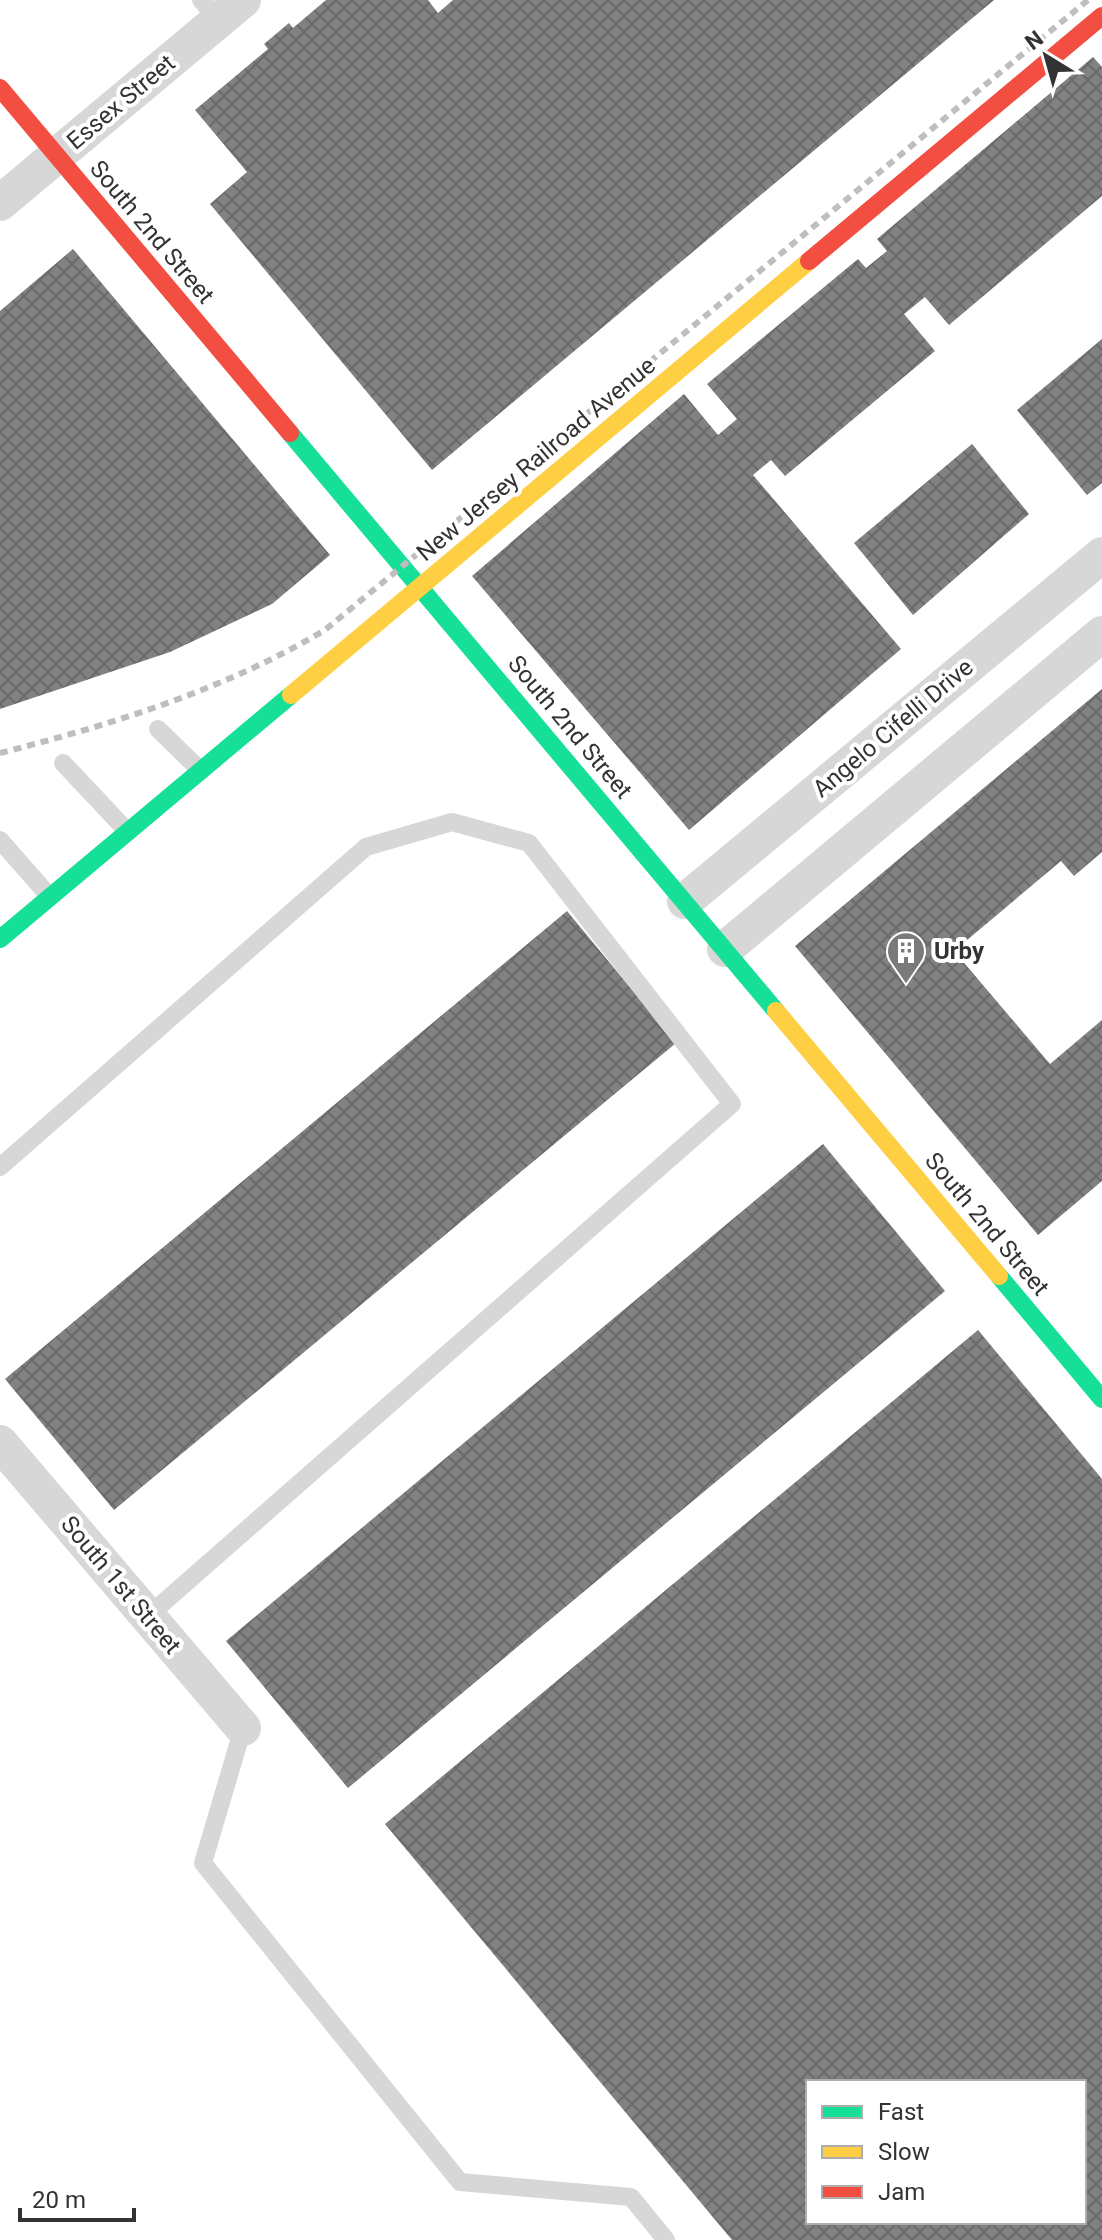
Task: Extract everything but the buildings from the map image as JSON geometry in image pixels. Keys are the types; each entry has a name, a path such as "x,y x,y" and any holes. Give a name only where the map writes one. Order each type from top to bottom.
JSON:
{"street":[{"name":"Essex Street","path":"0,203 56,157 221,7"},
{"name":"New Jersey Railroad Avenue","path":"0,939 1102,16"},
{"name":"South 2nd Street","path":"0,88 1102,1399"},
{"name":"Angelo Cifelli Drive","path":"685,901 1102,555"},
{"path":"725,949 1102,634"},
{"name":"South 1st Street","path":"0,1443 243,1728"}],"lane":[{"path":"158,729 201,771"},
{"path":"63,763 128,832"},
{"path":"0,1167 366,847 452,822 529,843 732,1104 148,1616"},
{"path":"0,840 50,897"},
{"path":"243,1728 203,1863 460,2182 631,2197 666,2240"}],"railway":[{"path":"0,753 167,703 248,670 325,630 1088,0"}],"traffic: fast":[{"path":"290,433 776,1011"},
{"path":"0,939 291,695"},
{"path":"999,1276 1102,1399"}],"traffic: slow":[{"path":"291,695 809,261"},
{"path":"776,1011 999,1276"}],"traffic: jam":[{"path":"809,261 1102,16"},
{"path":"0,88 290,433"}],"place":[{"name":"Urby","path":"906,985"}]}
